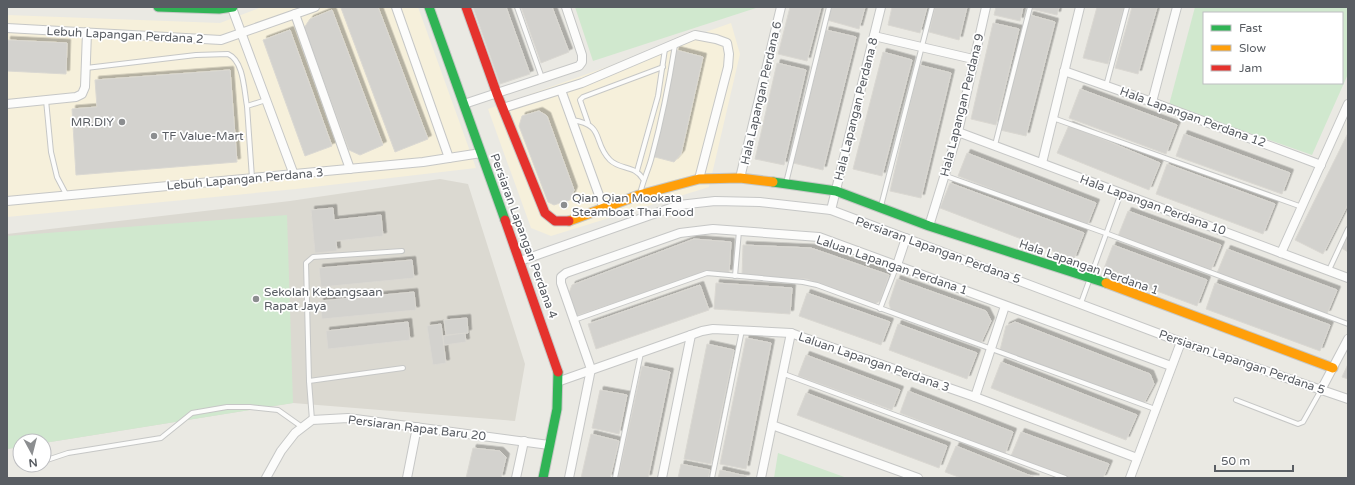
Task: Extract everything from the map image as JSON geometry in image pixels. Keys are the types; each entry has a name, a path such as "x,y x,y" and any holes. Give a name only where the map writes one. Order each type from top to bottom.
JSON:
{"street":[{"path":"158,7 219,9 232,7 294,175"},
{"name":"Lebuh Lapangan Perdana 2","path":"7,28 221,40 315,7"},
{"path":"396,7 449,158"},
{"name":"Persiaran Lapangan Perdana 4","path":"429,7 553,352 560,381 542,478"},
{"name":"Hala Lapangan Perdana 1","path":"466,7 497,94 545,213 554,221 570,221 639,196 699,179 740,178 786,183 836,191 929,226 1090,278 1333,368"},
{"path":"464,104 579,66 582,62 582,55 566,7"},
{"name":"Hala Lapangan Perdana 6","path":"740,178 781,7"},
{"name":"Hala Lapangan Perdana 8","path":"831,210 881,7"},
{"name":"Hala Lapangan Perdana 9","path":"929,226 946,176 958,132 973,59 986,7"},
{"path":"1042,163 1080,7"},
{"path":"1152,102 1177,7"},
{"path":"295,14 350,170"},
{"path":"7,104 76,97 82,94 85,87 87,32"},
{"path":"503,108 561,90 675,45 695,35 716,38 727,43 729,54 728,67 699,179"},
{"path":"874,36 973,59"},
{"name":"Hala Lapangan Perdana 12","path":"1064,71 1321,165"},
{"path":"561,90 604,209"},
{"path":"1281,253 1348,104"},
{"name":"Hala Lapangan Perdana 10","path":"958,132 1348,278"},
{"name":"Lebuh Lapangan Perdana 3","path":"7,201 350,170 482,153"},
{"name":"Persiaran Lapangan Perdana 5","path":"520,261 680,205 714,201 760,202 831,210 1082,303 1181,342 1348,399"},
{"name":"Laluan Lapangan Perdana 1","path":"591,369 573,320 561,283 561,277 680,233 713,229 819,237 1171,366"},
{"path":"897,265 906,238"},
{"path":"975,397 1005,306"},
{"name":"Laluan Lapangan Perdana 3","path":"560,381 691,334 713,329 791,334 975,397 1137,458"},
{"path":"662,478 691,334"},
{"path":"761,478 784,374 791,334"},
{"path":"1321,390 1348,339"},
{"path":"1130,478 1181,342"},
{"path":"568,478 591,369"},
{"name":"Persiaran Rapat Baru 20","path":"312,420 348,418 549,445"},
{"path":"266,478 281,451 294,433 312,420"},
{"path":"772,425 918,478"},
{"path":"407,478 417,427"},
{"path":"516,478 524,441"}],"lane":[{"path":"517,7 542,79"},
{"path":"786,183 828,7"},
{"path":"881,207 932,7"},
{"path":"995,145 1030,7"},
{"path":"1106,86 1127,7"},
{"path":"639,196 643,179 649,169 665,107 675,45"},
{"path":"637,171 658,96 665,49"},
{"path":"86,68 196,55 228,54 232,56 239,65 247,106 252,178"},
{"path":"643,179 637,171 615,165 607,157 593,128 588,123 580,100 582,97 663,67"},
{"path":"46,100 54,165 57,178 67,196"},
{"path":"247,106 266,100"},
{"path":"1053,118 1302,207"},
{"path":"572,120 588,123"},
{"path":"946,176 1108,234 1348,324"},
{"path":"1082,303 1090,278 1108,234 1121,193"},
{"path":"1329,270 1348,229"},
{"path":"735,276 739,231"},
{"path":"312,420 309,381 306,263 314,257 402,251"},
{"path":"880,309 897,265"},
{"path":"573,320 707,274 804,282 1155,409"},
{"path":"712,478 742,330"},
{"path":"615,478 641,352"},
{"path":"309,381 403,368"},
{"path":"784,374 1065,478"},
{"path":"1236,400 1298,424 1303,422 1321,390"},
{"path":"52,458 68,453 146,442 161,438 192,413 228,407 250,407 278,410 302,427"}],"shaded area":[{"path":"262,7 418,7 476,168 296,189 7,217 7,15 220,23"},
{"path":"731,23 740,54 709,187 551,236 531,228 488,109"},
{"name":"Sekolah Kebangsaan Rapat Jaya","path":"440,179 468,184 525,364 515,421 293,403 52,442 52,433 12,433 12,448 7,449 7,234 290,201"}],"green space":[{"path":"575,7 759,7 593,61"},
{"path":"1195,7 1348,7 1348,74 1312,155 1169,105"},
{"path":"287,215 293,403 52,442 52,433 12,433 12,448 7,449 7,236"},
{"path":"778,453 847,478 774,478"}],"building":[{"path":"378,7 428,139 395,152 341,8"},
{"path":"473,7 506,7 530,74 500,84"},
{"path":"521,7 552,7 569,52 541,63"},
{"path":"790,7 821,7 807,61 778,54"},
{"path":"831,7 865,7 859,29 827,20"},
{"path":"892,7 927,7 920,33 888,25"},
{"path":"935,7 967,7 959,40 929,32"},
{"path":"996,7 1023,7 1020,21 994,15"},
{"path":"1032,7 1059,7 1057,15 1031,9"},
{"path":"1097,7 1124,7 1108,64 1083,58"},
{"path":"1132,7 1157,7 1138,74 1115,68"},
{"path":"332,10 383,145 360,155 349,150 304,28 310,19"},
{"path":"1030,15 1055,22 1026,136 1000,130"},
{"path":"993,23 1019,29 996,125 971,119"},
{"path":"290,30 332,146 305,156 263,40"},
{"path":"826,30 856,37 823,170 793,163"},
{"path":"7,40 67,43 66,74 7,71"},
{"path":"676,50 703,57 681,154 674,162 651,156"},
{"path":"883,52 912,60 882,176 853,169"},
{"path":"777,63 806,70 784,165 755,159"},
{"path":"919,65 951,73 921,198 890,191"},
{"name":"TF Value-Mart","path":"230,70 237,162 76,175 72,109 97,107 95,80"},
{"path":"1080,89 1177,125 1166,154 1069,118"},
{"path":"539,111 547,116 574,190 570,200 554,205 548,202 519,126 522,116"},
{"path":"1069,125 1160,163 1149,190 1057,153"},
{"path":"1348,133 1348,204 1323,254 1295,240"},
{"path":"1184,134 1290,173 1282,194 1176,156"},
{"path":"967,153 1096,203 1087,226 958,176"},
{"path":"1167,164 1275,204 1263,234 1156,194"},
{"path":"950,183 1084,233 1074,259 940,208"},
{"path":"333,208 334,220 381,215 383,236 336,241 337,251 315,253 311,210"},
{"path":"1128,211 1221,245 1211,270 1118,236"},
{"path":"1348,226 1348,252 1338,246"},
{"path":"694,239 731,242 729,273 707,272 576,316 567,298 572,285"},
{"path":"743,245 811,248 889,275 880,301 873,305 807,279 742,276"},
{"path":"1113,245 1207,280 1197,306 1103,271"},
{"path":"1227,249 1337,290 1327,314 1217,273"},
{"path":"412,260 414,278 321,287 319,268"},
{"path":"897,279 986,311 991,321 980,345 891,311 889,303"},
{"path":"716,283 792,288 790,314 714,309"},
{"path":"1215,283 1330,325 1320,351 1206,309"},
{"path":"700,285 709,310 596,349 588,324"},
{"path":"414,292 416,310 322,319 320,301"},
{"path":"807,293 890,322 881,345 799,316"},
{"path":"467,318 468,333 446,335 444,320"},
{"path":"408,322 410,340 328,349 326,331"},
{"path":"1015,322 1150,374 1154,384 1143,405 1000,350 1006,326"},
{"path":"441,324 446,363 433,365 427,326"},
{"path":"898,324 977,353 967,379 889,350"},
{"path":"465,333 466,342 444,345 443,336"},
{"path":"746,338 771,343 746,469 720,464"},
{"path":"707,344 734,350 711,464 684,459"},
{"path":"806,355 900,390 892,410 798,376"},
{"path":"1001,362 1137,415 1126,440 991,388"},
{"path":"1348,364 1348,379 1342,377"},
{"path":"642,366 670,372 648,478 618,478"},
{"path":"600,390 627,395 619,434 592,428"},
{"path":"908,391 1013,432 1005,454 900,413"},
{"path":"806,393 947,446 939,468 797,415"},
{"path":"1021,432 1109,464 1103,478 1070,478 1011,456"},
{"path":"591,434 619,441 610,478 581,478"},
{"path":"956,446 1036,478 961,478 945,472"},
{"path":"473,448 500,451 506,457 501,478 466,478"},
{"path":"681,464 710,470 708,478 678,478"},
{"path":"720,470 746,476 746,478 718,478"}],"traffic: fast":[{"path":"158,7 219,9 233,7"},
{"path":"429,7 505,220"},
{"path":"773,182 836,191 929,226 1106,283"},
{"path":"543,478 557,409 558,372"}],"traffic: slow":[{"path":"569,221 639,195 699,179 740,178 773,182"},
{"path":"1106,283 1333,368"}],"traffic: jam":[{"path":"466,7 497,94 545,213 555,221 569,221"},
{"path":"505,220 558,372"}],"place":[{"name":"MR.DIY","path":"122,122"},
{"name":"TF Value-Mart","path":"154,136"},
{"name":"Qian Qian Mookata Steamboat Thai Food","path":"564,205"},
{"name":"Sekolah Kebangsaan Rapat Jaya","path":"256,299"}]}
